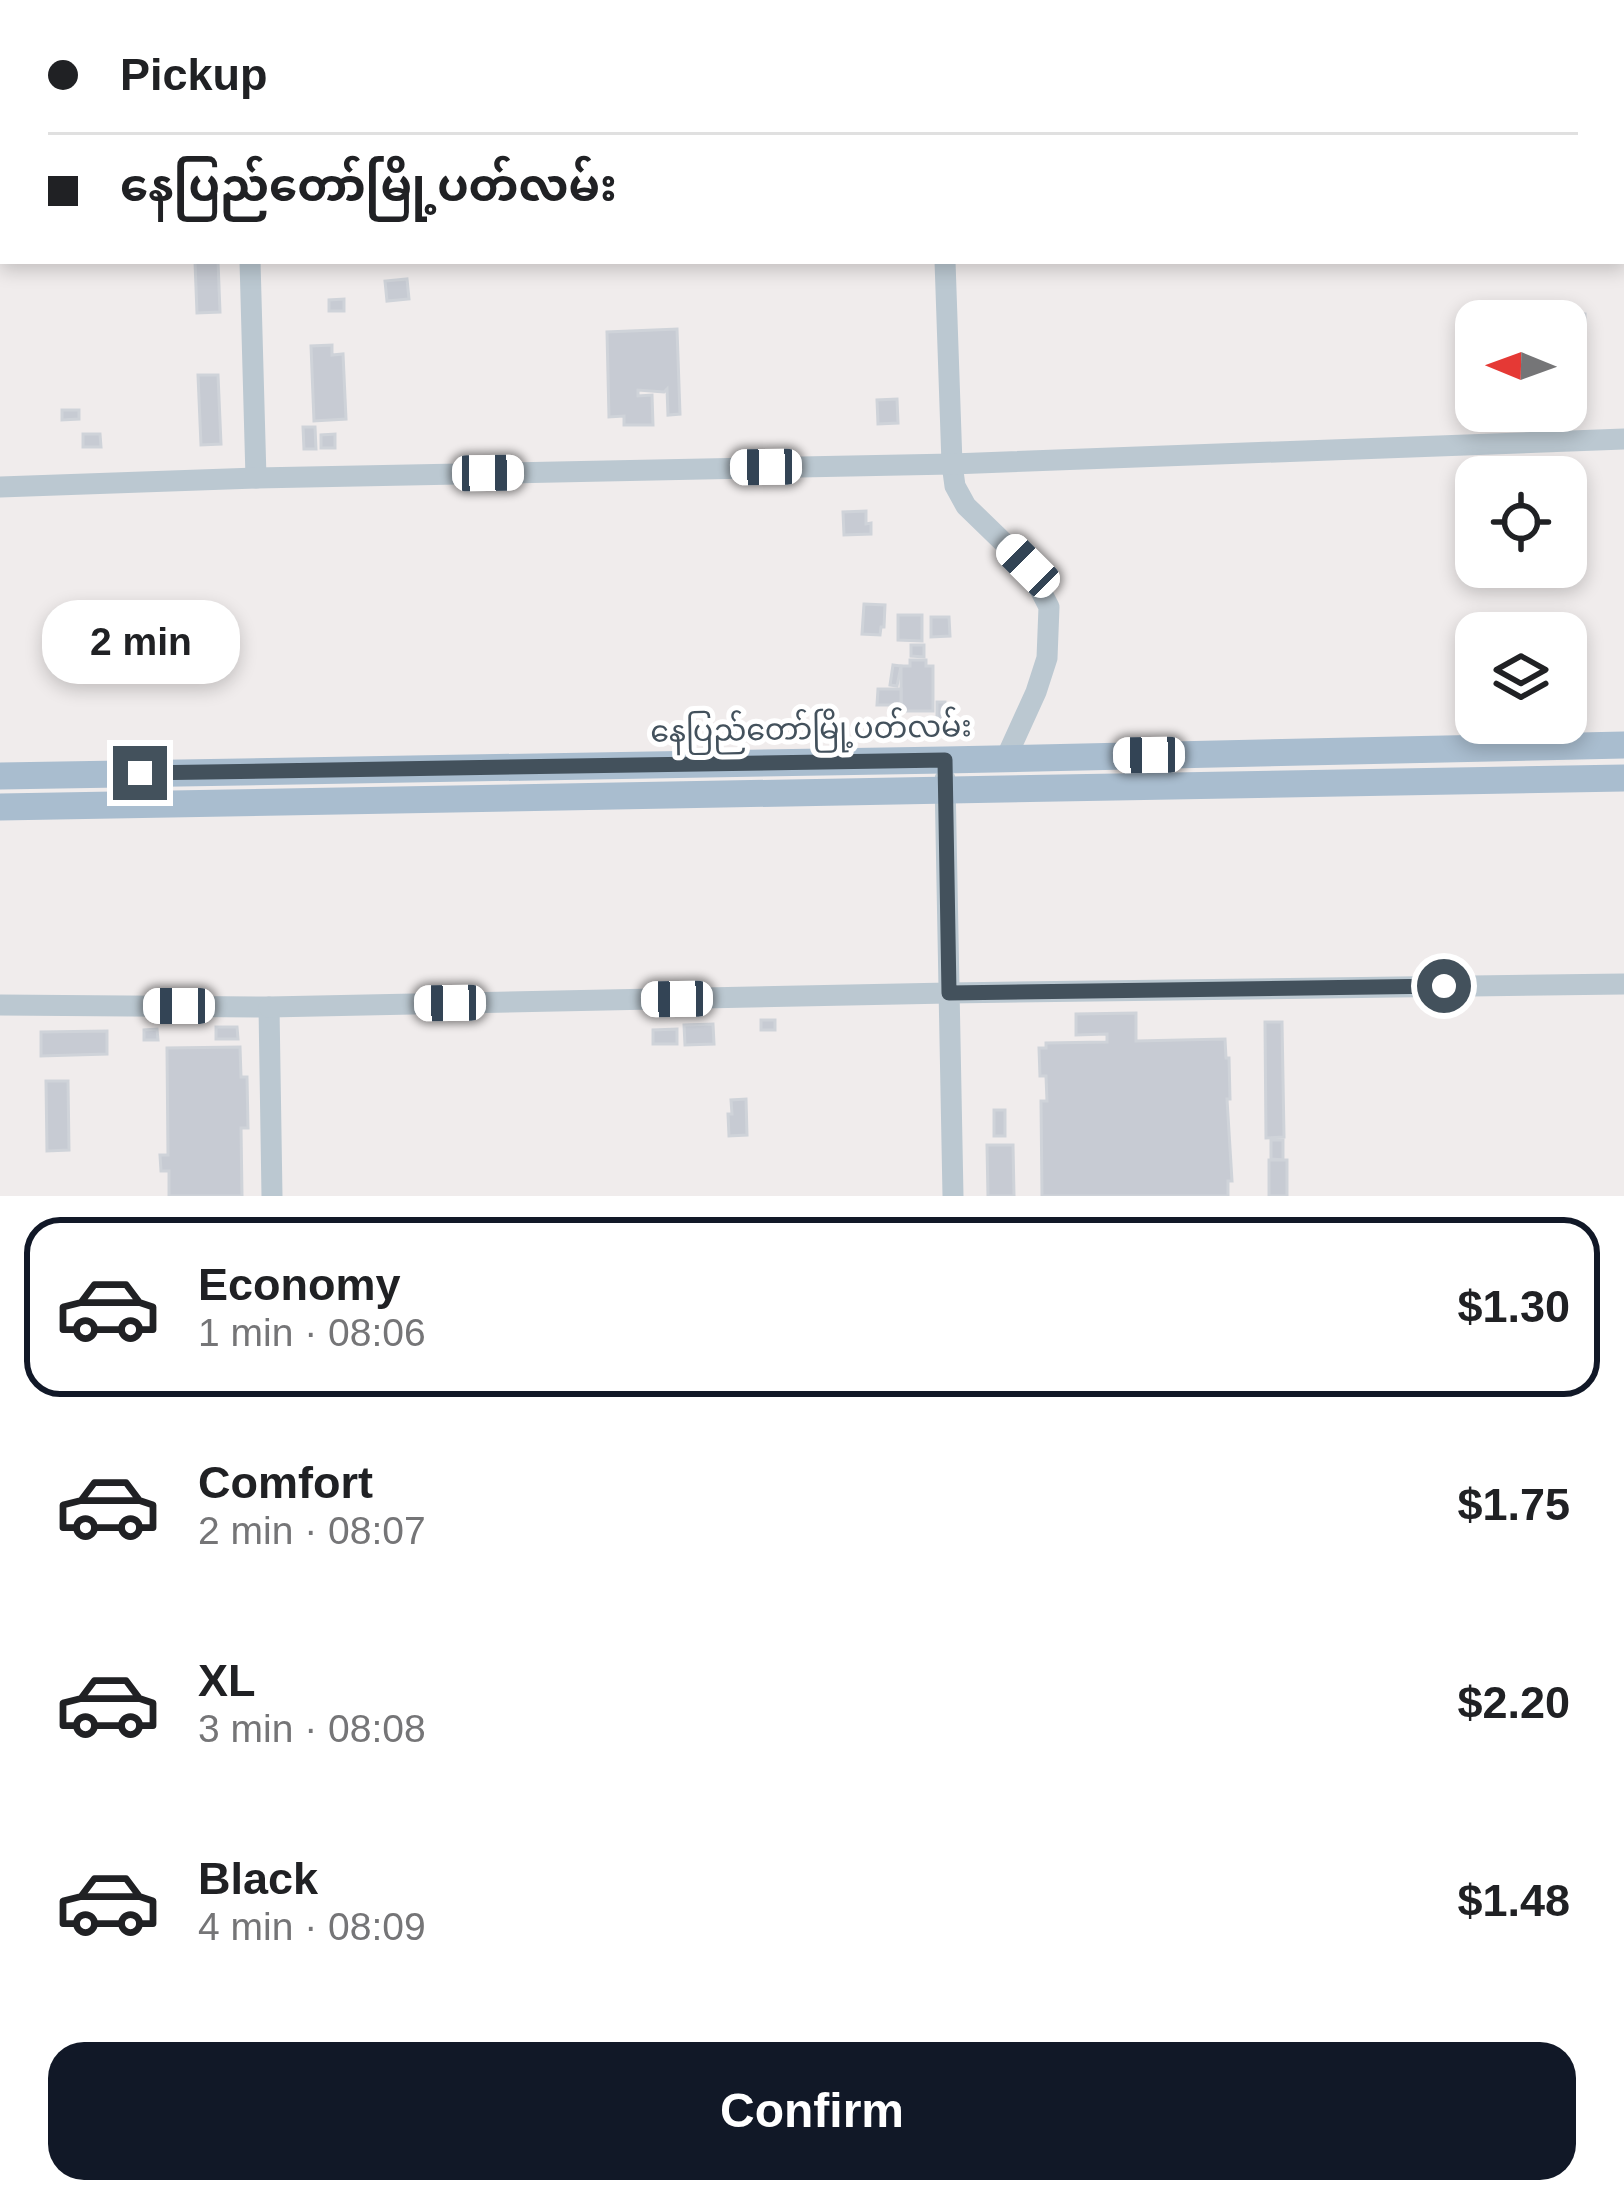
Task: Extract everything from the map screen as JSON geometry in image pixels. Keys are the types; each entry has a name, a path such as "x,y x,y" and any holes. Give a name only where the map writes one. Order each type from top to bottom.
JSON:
{"main road":[{"name":"နေပြည်တော်မြို့ပတ်လမ်း","path":"0,776 1624,746"},
{"path":"0,807 1624,778"}],"street":[{"path":"250,264 256,478"},
{"path":"945,264 955,485 966,506 1028,566 1049,607 1047,658 1006,758"},
{"path":"0,487 952,464 1624,439"},
{"path":"945,760 952,1196"},
{"path":"0,1005 268,1007 1624,984"},
{"path":"268,1007 272,1196"}],"building":[{"path":"195,264 218,264 220,312 197,313"},
{"path":"407,279 409,299 387,301 385,281"},
{"path":"344,299 344,311 329,311 329,300"},
{"path":"677,329 680,414 668,415 667,389 638,390 638,396 652,395 653,425 624,425 624,416 609,417 607,332"},
{"path":"332,345 332,355 343,354 346,419 314,421 311,346"},
{"path":"198,375 218,375 221,444 201,445"},
{"path":"897,399 898,423 878,424 877,400"},
{"path":"62,410 79,410 79,419 62,420"},
{"path":"303,427 315,427 316,449 304,449"},
{"path":"83,434 100,434 101,447 83,447"},
{"path":"335,434 335,448 321,448 321,435"},
{"path":"866,511 871,534 844,535 843,512"},
{"path":"864,604 885,605 880,635 862,634"},
{"path":"898,615 922,615 922,641 898,640"},
{"path":"931,617 949,617 950,636 931,637"},
{"path":"911,645 924,645 924,657 911,656"},
{"path":"910,660 926,660 926,666 933,666 933,711 901,711 901,666 910,666"},
{"path":"893,665 901,666 897,686 890,685"},
{"path":"878,689 901,689 901,705 877,705"},
{"path":"937,702 945,702 945,722 937,722"},
{"path":"1136,1013 1136,1041 1225,1039 1232,1181 1228,1181 1228,1196 1042,1196 1041,1101 1047,1101 1039,1048 1046,1048 1046,1043 1107,1042 1107,1034 1076,1035 1076,1014"},
{"path":"761,1020 775,1020 775,1030 761,1030"},
{"path":"1265,1022 1282,1022 1284,1137 1266,1138"},
{"path":"713,1024 714,1044 685,1045 684,1025"},
{"path":"216,1027 237,1027 238,1039 216,1039"},
{"path":"157,1029 158,1040 144,1040 144,1030"},
{"path":"677,1029 677,1044 653,1044 653,1030"},
{"path":"107,1031 107,1054 41,1056 41,1032"},
{"path":"240,1047 241,1077 247,1077 248,1128 241,1128 242,1196 169,1196 169,1171 161,1171 160,1155 168,1155 167,1048"},
{"path":"46,1081 68,1081 69,1150 47,1151"},
{"path":"746,1099 747,1135 729,1136 731,1100"},
{"path":"994,1110 1005,1110 1005,1136 994,1136"},
{"path":"1271,1140 1283,1140 1283,1160 1271,1159"},
{"path":"987,1145 1013,1145 1014,1196 988,1196"},
{"path":"1269,1160 1287,1160 1287,1196 1269,1196"}],"route":[{"path":"140,773 945,760 949,993 1444,986"}]}
